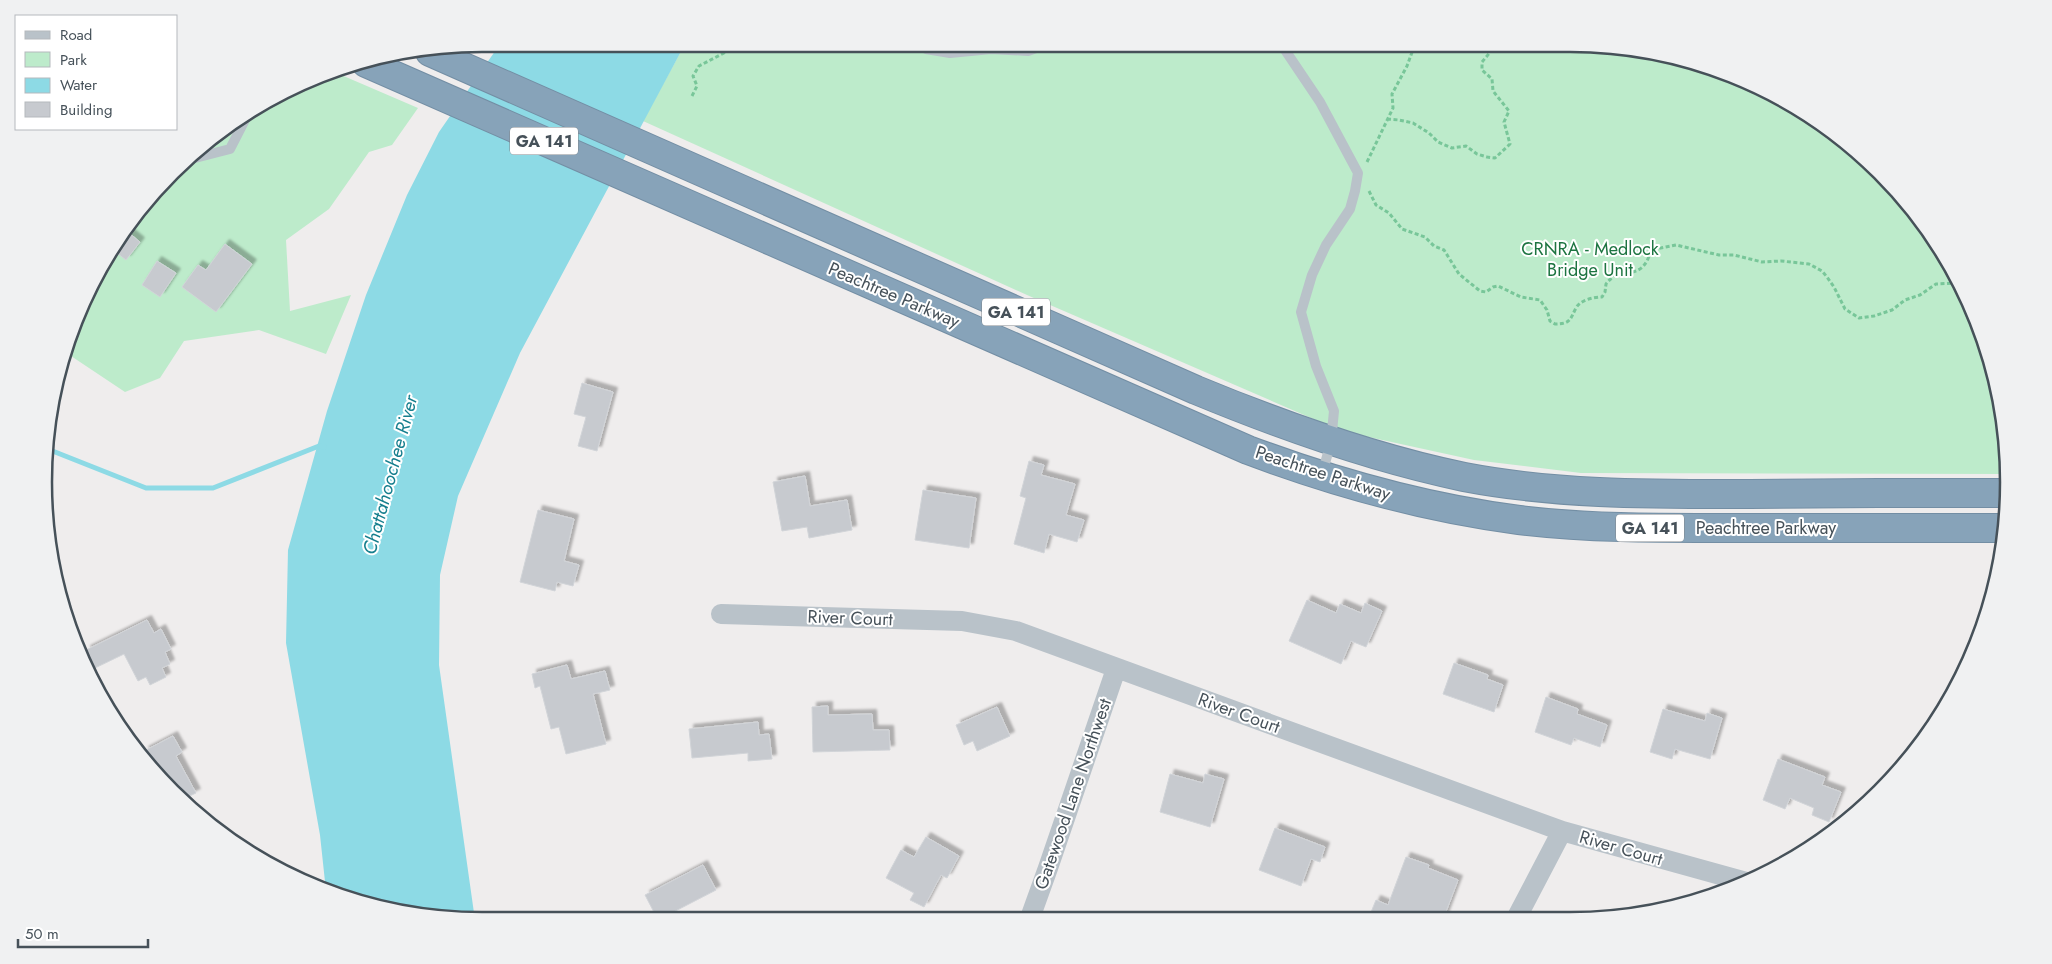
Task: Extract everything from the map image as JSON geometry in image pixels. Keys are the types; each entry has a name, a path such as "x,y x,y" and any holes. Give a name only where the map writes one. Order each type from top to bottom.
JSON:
{"highway":[{"name":"Peachtree Parkway","path":"436,55 1196,390 1264,418 1331,442 1465,477 1509,484 1578,491 1644,494 2000,493"},
{"name":"Peachtree Parkway","path":"374,66 1239,446 1321,476 1387,495 1438,507 1519,520 1612,528 1997,528"}],"street":[{"name":"River Court","path":"721,614 962,621 1016,631 1562,831 1734,879"},
{"name":"Gatewood Lane Northwest","path":"1032,912 1116,668"},
{"path":"1520,912 1562,831"}],"lane":[{"path":"1286,52 1320,102 1358,173 1356,191 1350,209 1326,245 1312,275 1301,312 1316,366 1334,411 1331,442 1321,476"},
{"path":"203,156 230,149 242,126"}],"path":[{"path":"692,96 697,86 693,76 697,69 724,52"},
{"path":"1413,52 1392,94 1393,108 1366,165 1358,173 1376,204 1389,213 1402,229 1425,237 1434,246 1444,250 1459,274 1480,291 1486,292 1498,286 1521,297 1540,300 1547,310 1550,321 1555,324 1570,321 1580,303 1596,297 1602,297 1606,284 1611,278 1622,273 1636,272 1649,259 1651,250 1676,245 1706,253 1738,255 1762,262 1781,261 1809,264 1822,271 1828,278 1845,309 1859,318 1874,316 1892,310 1905,300 1920,294 1936,284 1950,283"},
{"path":"1387,119 1399,120 1418,126 1431,134 1438,142 1452,148 1466,146 1482,156 1493,158 1498,156 1510,144 1504,122 1509,111 1494,93 1492,79 1482,70 1482,62 1490,52"}],"green space":[{"name":"CRNRA - Medlock Bridge Unit","path":"681,52 1570,52 1626,56 1681,67 1734,85 1785,110 1809,125 1831,141 1874,178 1911,221 1942,267 1967,318 1977,344 1985,371 1996,426 2000,474 1581,473 1474,460 1341,431 1027,295 643,121"},
{"path":"343,76 418,108 392,145 369,152 329,209 286,240 290,311 351,295 326,354 259,330 184,341 160,378 125,392 71,356 85,318 110,267 141,221 178,178 221,141 267,110 318,85"}],"water":[{"name":"Chattahoochee River","path":"494,52 681,52 520,353 458,496 440,575 439,665 474,912 426,908 398,903 371,897 325,882 320,835 286,643 288,550 327,411 366,295 407,195 439,132"}],"building":[{"path":"131,235 140,242 126,260 118,254"},
{"path":"225,244 252,264 216,312 182,287 198,265 206,270"},
{"path":"157,261 176,273 160,297 142,285"},
{"path":"582,383 613,392 597,451 578,446 586,417 574,414"},
{"path":"1029,461 1044,465 1041,475 1075,484 1066,515 1084,520 1077,542 1049,534 1044,553 1014,544 1026,498 1020,496"},
{"path":"805,476 810,506 847,500 852,530 809,538 807,527 782,531 773,482"},
{"path":"923,490 976,498 969,548 915,540"},
{"path":"538,510 574,519 564,561 579,565 573,586 557,582 555,591 520,582"},
{"path":"1307,600 1336,613 1340,604 1361,613 1365,603 1382,611 1366,647 1351,641 1341,664 1289,641"},
{"path":"147,620 154,633 161,629 171,649 165,652 170,664 162,668 166,677 150,685 146,677 138,681 124,654 95,668 87,650"},
{"path":"1454,663 1488,675 1487,679 1503,685 1494,712 1443,694"},
{"path":"567,665 571,679 605,671 610,690 593,694 606,744 566,754 559,727 551,729 540,686 535,688 532,674"},
{"path":"1546,697 1578,709 1577,714 1607,725 1600,747 1574,738 1571,745 1535,732"},
{"path":"828,706 828,715 872,714 873,730 889,730 890,750 813,752 812,707"},
{"path":"997,707 1010,736 977,751 973,741 964,745 956,725"},
{"path":"1663,709 1705,721 1707,713 1722,718 1710,759 1675,749 1672,759 1650,752"},
{"path":"758,722 759,735 769,734 772,759 748,761 748,753 692,758 689,729"},
{"path":"173,736 182,752 176,756 196,793 189,796 146,750"},
{"path":"1778,759 1825,777 1822,785 1841,792 1829,822 1812,815 1814,808 1790,798 1785,809 1763,800"},
{"path":"1170,774 1203,783 1205,774 1224,779 1210,827 1160,812"},
{"path":"1275,828 1325,847 1320,862 1311,859 1301,886 1259,870"},
{"path":"926,837 959,856 947,878 941,875 924,907 910,900 914,893 886,878 901,850 914,857"},
{"path":"1406,857 1429,865 1428,868 1458,880 1446,912 1371,912 1376,900 1388,905"},
{"path":"703,865 716,890 673,912 654,912 645,895"}],"waterway":[{"path":"53,451 146,488 213,488 319,446 324,447"}]}
